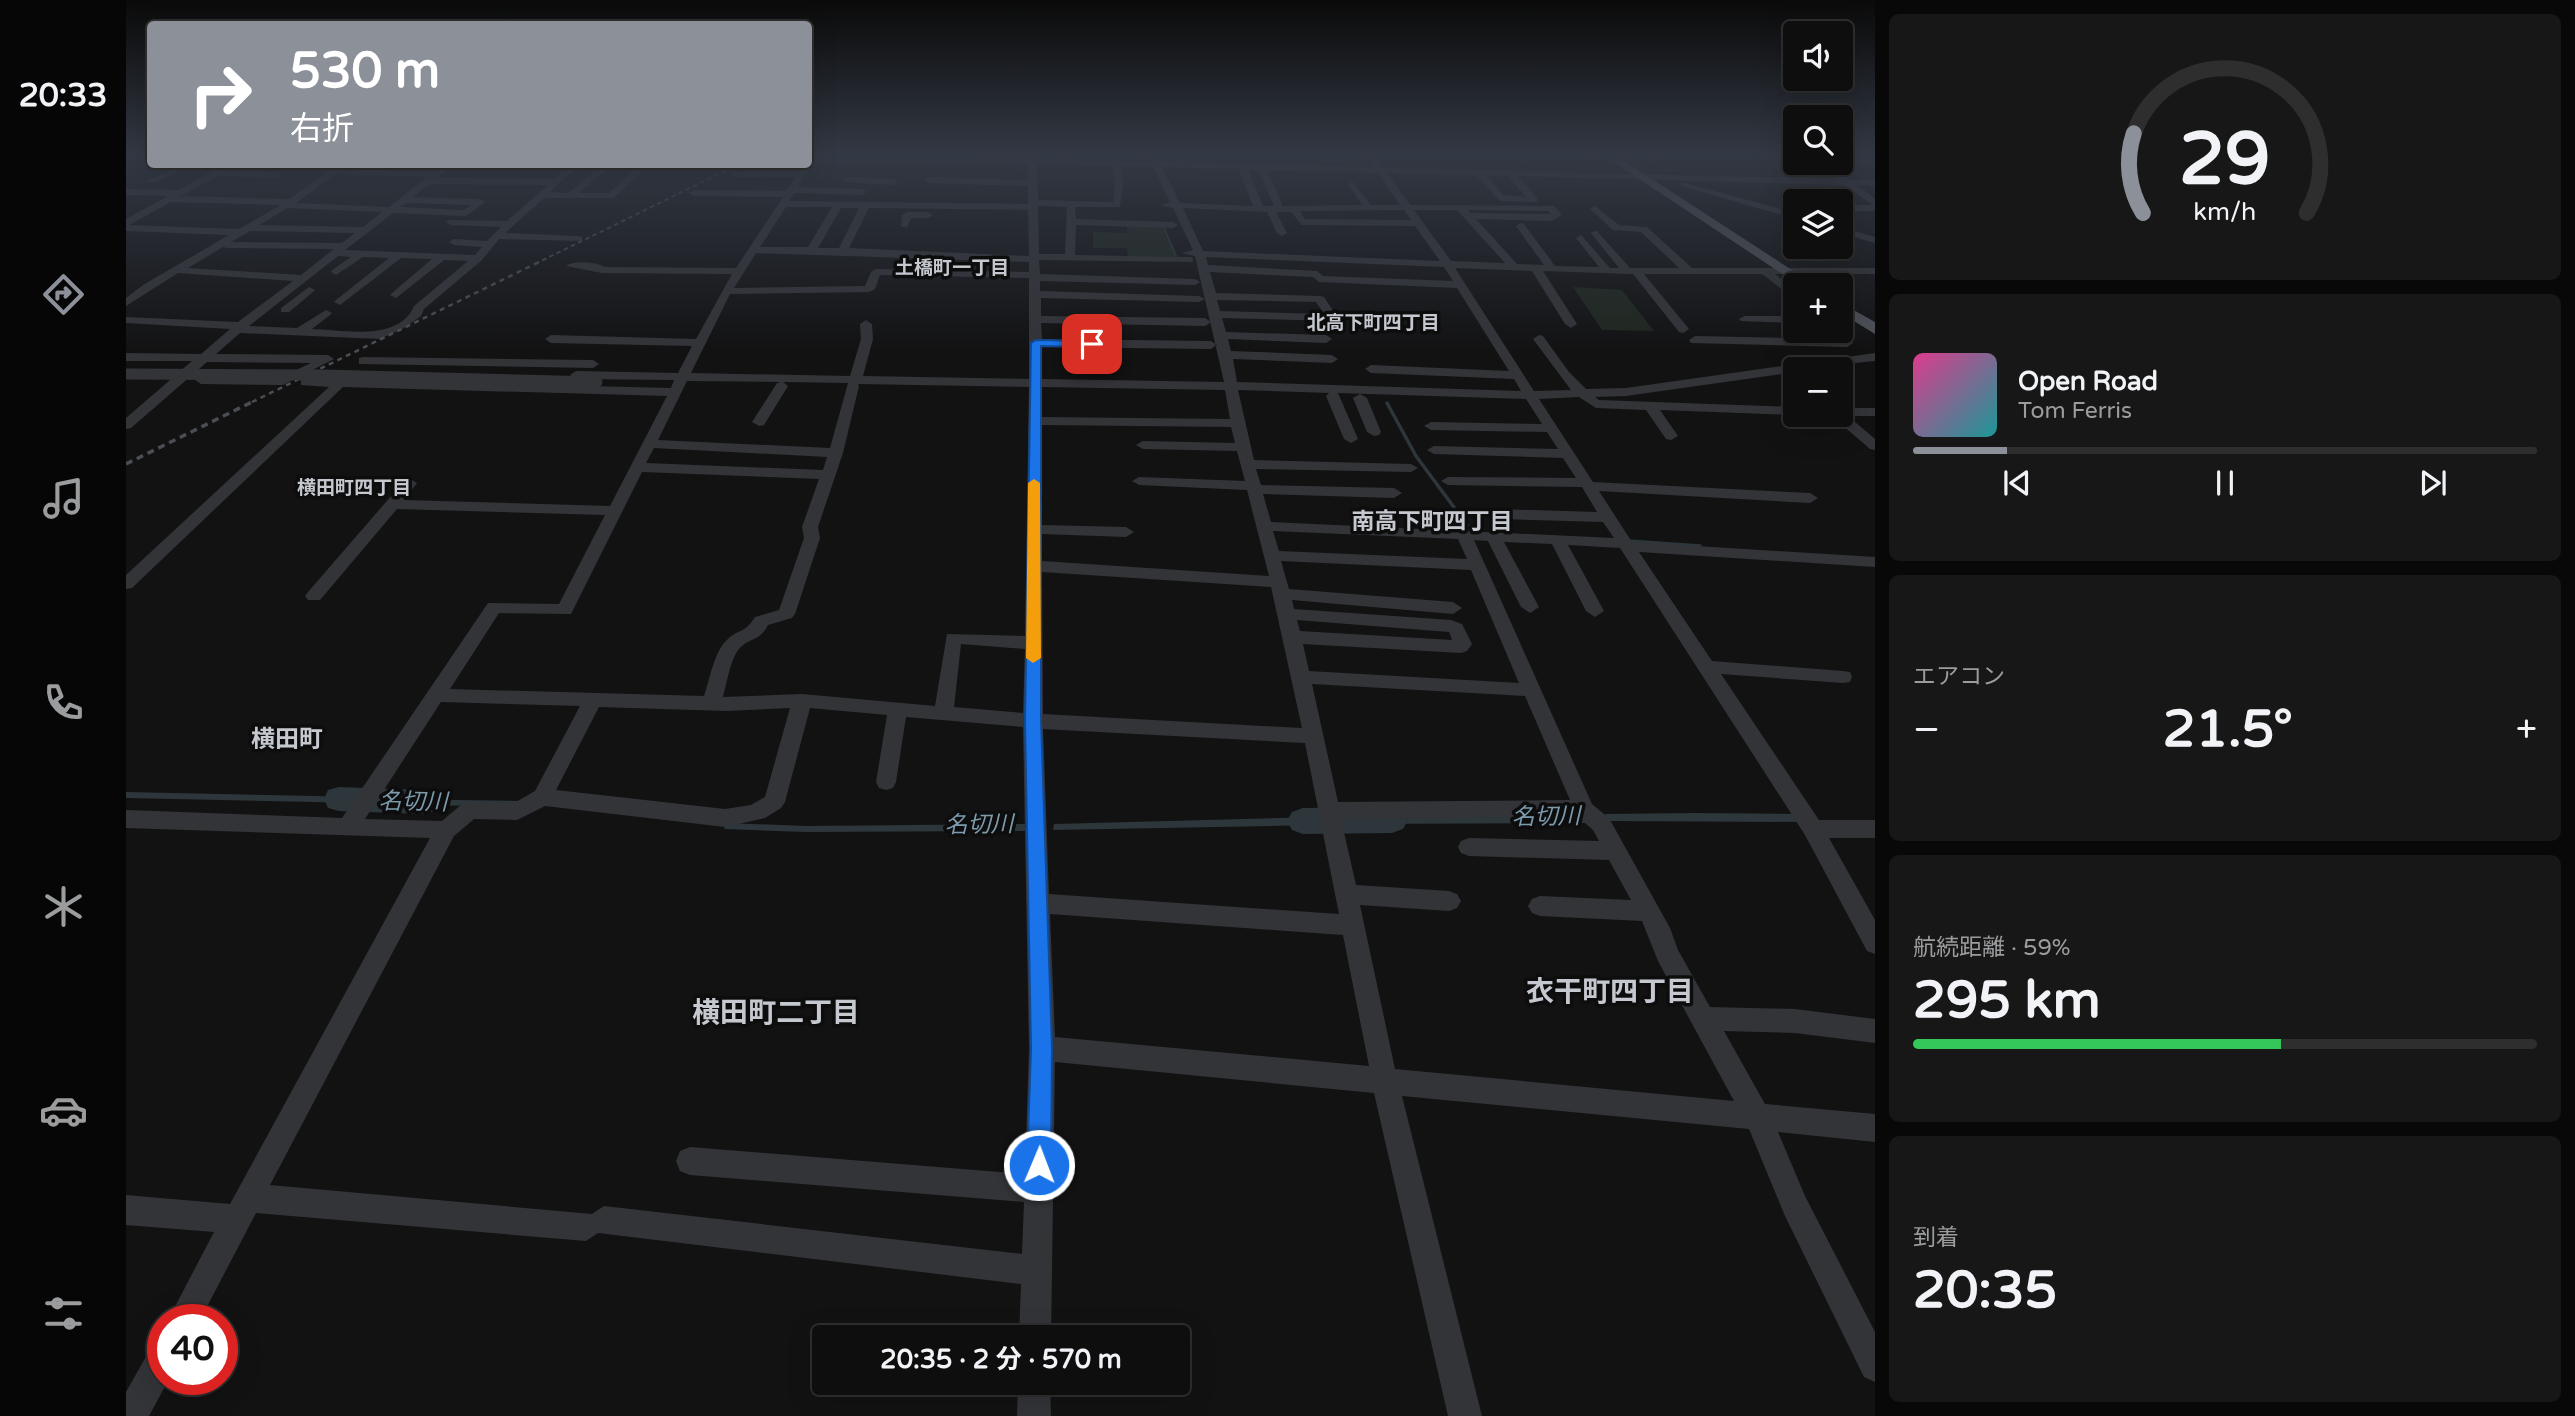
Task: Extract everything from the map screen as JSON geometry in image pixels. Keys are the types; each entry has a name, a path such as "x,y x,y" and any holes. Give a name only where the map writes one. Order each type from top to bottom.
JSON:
{"main road":[{"path":"1707,219 1790,273"},
{"path":"1853,315 1875,329"}],"street":[{"path":"126,303 175,270 263,219"},
{"path":"126,425 240,328 380,219"},
{"path":"227,244 441,257 489,247 582,234 509,226 381,219"},
{"path":"126,320 380,335 410,321 417,314 418,308 489,247 516,219"},
{"path":"348,827 494,607 565,610 726,291 774,219"},
{"path":"810,252 830,219"},
{"path":"842,251 858,219"},
{"path":"904,225 906,219"},
{"path":"1034,219 1036,343 1033,721 1042,1048 1035,1325"},
{"path":"1117,219 1118,223"},
{"path":"1172,219 1191,256 1203,268 1317,274 1319,279 1460,285"},
{"path":"1176,219 1205,297 1210,318 1211,345 1229,388"},
{"path":"1275,219 1282,233"},
{"path":"1299,219 1301,222 1417,223"},
{"path":"1414,219 1443,259 1587,485 1813,829 1875,943"},
{"path":"1472,219 1513,266"},
{"path":"1606,219 1616,228 1644,229 1688,270"},
{"path":"1070,258 1071,222 1173,225"},
{"path":"126,225 245,230 365,230"},
{"path":"1521,226 1551,268"},
{"path":"1596,233 1683,329"},
{"path":"1853,234 1875,240"},
{"path":"1581,238 1607,271"},
{"path":"943,255 947,240"},
{"path":"454,242 489,247"},
{"path":"753,250 1035,258 1330,254 1443,259"},
{"path":"726,291 869,289 883,253"},
{"path":"336,272 361,254"},
{"path":"1402,254 1513,266 1607,271 1631,271 1662,266 1688,270 1875,271"},
{"path":"340,302 399,255"},
{"path":"974,274 976,256"},
{"path":"396,295 441,257"},
{"path":"192,260 318,266"},
{"path":"571,266 600,267 602,270 739,271"},
{"path":"1535,267 1571,324"},
{"path":"1200,282 1203,268"},
{"path":"175,270 303,278"},
{"path":"1763,270 1783,286"},
{"path":"876,272 1226,283"},
{"path":"1276,285 1314,287"},
{"path":"126,289 144,289"},
{"path":"266,307 287,309 307,291 285,292"},
{"path":"1035,294 1320,299 1332,318 1036,319"},
{"path":"299,332 326,313"},
{"path":"1210,318 1221,335 1237,423 1293,637 1385,1083 1465,1416"},
{"path":"1745,318 1783,319"},
{"path":"712,701 728,651 735,642 756,632 761,621 786,614 812,538 810,527 836,453 867,339 866,324"},
{"path":"1221,335 1326,339"},
{"path":"1539,339 1570,384 1596,404 1783,411"},
{"path":"551,340 699,343"},
{"path":"1695,340 1783,342"},
{"path":"1036,343 1211,345"},
{"path":"1847,343 1873,361"},
{"path":"1226,355 1332,359"},
{"path":"126,357 328,359 283,382 126,376"},
{"path":"363,361 782,386 854,383"},
{"path":"1588,397 1873,361"},
{"path":"1853,367 1873,361"},
{"path":"126,368 576,375 681,380"},
{"path":"1371,369 1518,375"},
{"path":"126,376 322,375 597,382 681,380"},
{"path":"1229,388 1360,398 1533,398 1664,395 1783,379"},
{"path":"306,382 681,380 1229,388 1533,398"},
{"path":"126,584 340,383"},
{"path":"760,422 782,386"},
{"path":"1333,396 1351,439"},
{"path":"1360,398 1374,432"},
{"path":"1651,407 1671,436"},
{"path":"1853,414 1871,415"},
{"path":"1034,421 1237,423"},
{"path":"1853,425 1875,446"},
{"path":"1431,426 1551,429"},
{"path":"649,444 836,453"},
{"path":"1143,445 1244,447"},
{"path":"1434,450 1568,454"},
{"path":"1248,464 1411,468"},
{"path":"637,467 829,475"},
{"path":"1139,481 1394,493"},
{"path":"1448,481 1587,485 1810,498"},
{"path":"314,596 410,483"},
{"path":"393,503 615,510"},
{"path":"1496,514 1608,517"},
{"path":"1265,526 1493,536 1875,562"},
{"path":"1034,529 1126,532"},
{"path":"1464,535 1584,808 1601,824 1662,935 1667,953 1757,1117 1795,1206 1875,1366"},
{"path":"1493,536 1530,607"},
{"path":"1557,540 1595,611"},
{"path":"1272,556 1477,565"},
{"path":"1034,566 1281,588 1453,608"},
{"path":"1287,614 1451,626 1455,628 1463,644 1461,647 1293,637"},
{"path":"944,713 953,638 1033,643"},
{"path":"1707,667 1843,677"},
{"path":"1301,677 1532,690"},
{"path":"436,695 592,701 712,701 727,704 802,701 1033,721 1313,736"},
{"path":"192,1304 446,830 470,810 517,812 542,797 592,701"},
{"path":"542,797 725,818 765,810 774,802 802,701"},
{"path":"886,782 898,709"},
{"path":"1329,811 1584,808"},
{"path":"126,819 446,830"},
{"path":"1813,829 1875,829"},
{"path":"1469,847 1616,851"},
{"path":"1344,885 1449,901"},
{"path":"1038,903 1353,925"},
{"path":"1539,906 1649,911"},
{"path":"1703,1019 1795,1021 1875,1031"},
{"path":"1042,1048 1875,1128"},
{"path":"690,1161 1038,1189"},
{"path":"126,1210 243,1208 595,1224 1037,1271"},
{"path":"131,1416 147,1386"},
{"path":"1034,1395 1034,1416"}],"shaded area":[{"path":"1127,225 1161,226 1176,257 1128,256 1127,248 1093,248 1093,232 1127,233"},
{"path":"1573,287 1622,290 1654,331 1602,330"}],"water":[{"path":"126,792 364,797 360,803 126,798"},
{"path":"388,799 524,801 522,806 385,805"},
{"path":"1605,814 1799,814 1804,822 1610,821"},
{"path":"1584,816 1588,823 1357,824 1354,817"},
{"path":"1318,817 1320,825 1053,830 1054,824"},
{"path":"727,823 806,826 1028,824 1028,831 806,832 724,829"}],"waterway":[{"path":"1163,226 1176,256"},
{"path":"1387,403 1416,456 1473,533"},
{"path":"1628,541 1700,546"},
{"name":"名切川","path":"339,799 424,802"},
{"name":"名切川","path":"1303,821 1392,820"}],"railway":[{"path":"535,264 627,219"},
{"path":"252,402 539,262"},
{"path":"126,464 256,400"}],"slow traffic":[{"path":"1033,658 1034,483"}],"district":[{"name":"土橋町一丁目","path":"952,268"},
{"name":"北高下町四丁目","path":"1373,323"},
{"name":"横田町四丁目","path":"354,488"},
{"name":"南高下町四丁目","path":"1432,522"},
{"name":"横田町","path":"287,739"},
{"name":"衣干町四丁目","path":"1610,992"},
{"name":"横田町二丁目","path":"776,1013"}],"route":[{"path":"1039,1165 1042,1048 1033,721 1036,343 1092,344"}]}
